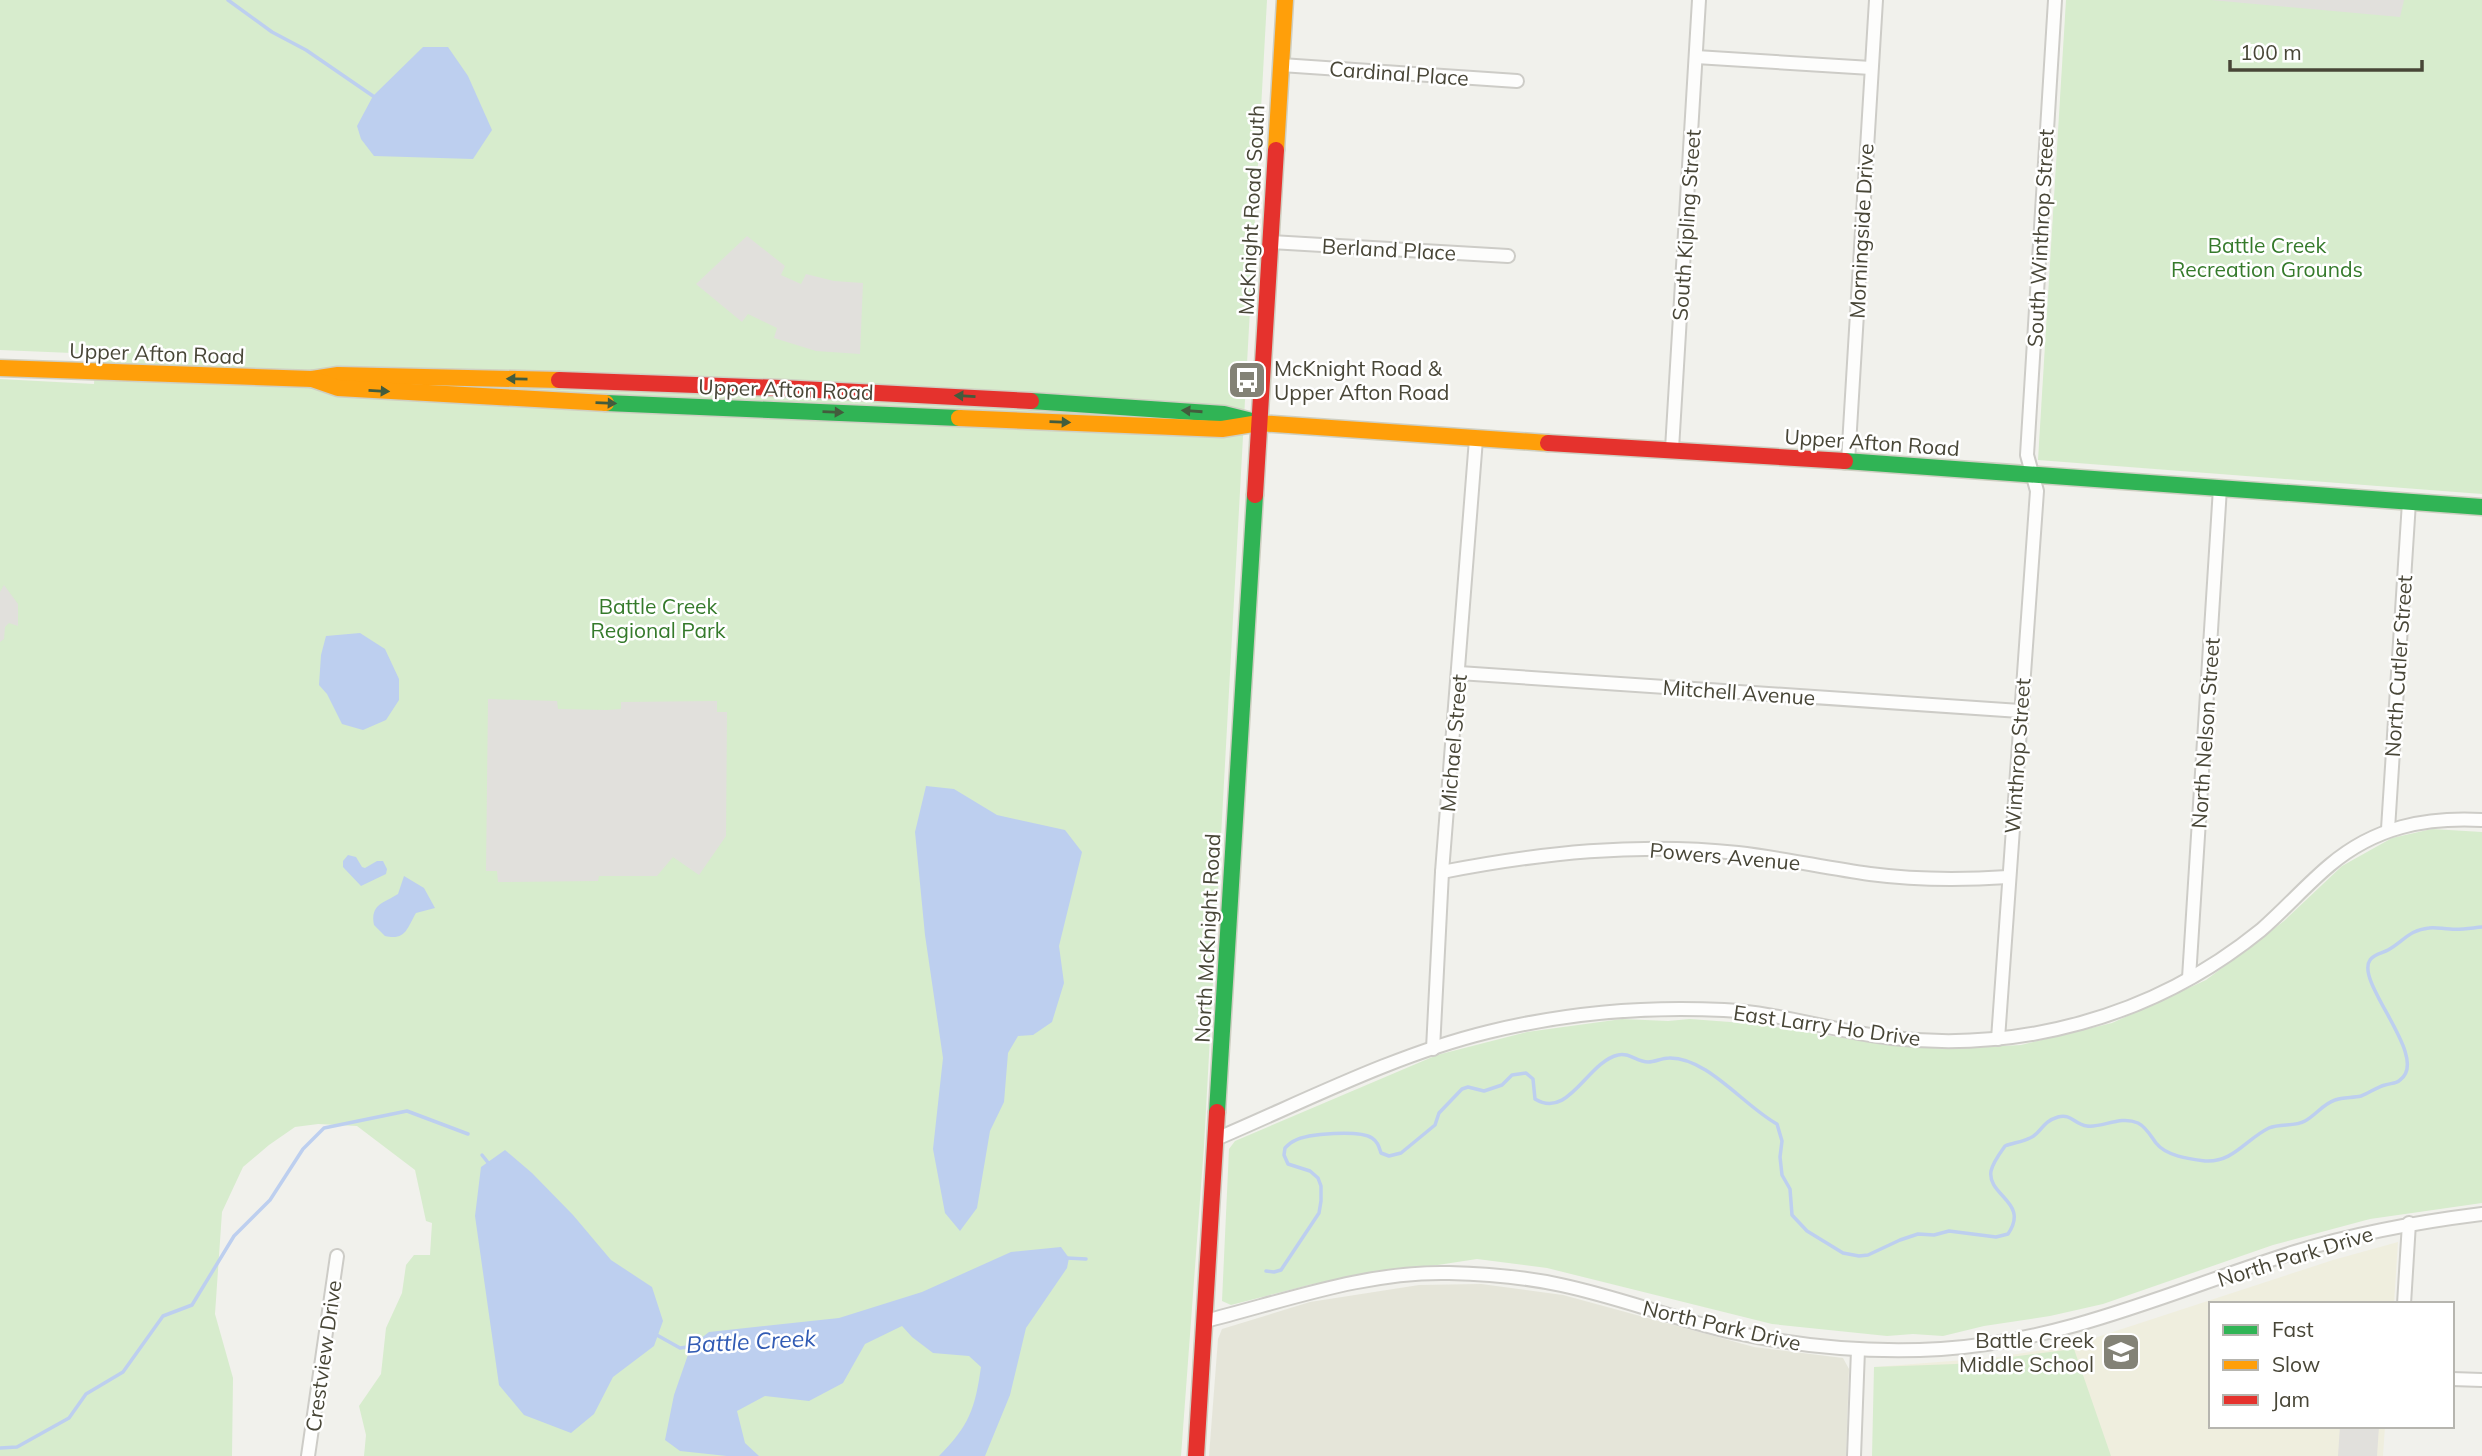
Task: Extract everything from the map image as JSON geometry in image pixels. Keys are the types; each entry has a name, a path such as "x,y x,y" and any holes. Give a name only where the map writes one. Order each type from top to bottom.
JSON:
{"street":[{"name":"McKnight Road South","path":"1259,423 1285,0"},
{"name":"South Kipling Street","path":"1672,449 1699,0"},
{"name":"Morningside Drive","path":"1848,462 1876,0"},
{"name":"South Winthrop Street","path":"2031,475 2027,455 2055,0"},
{"path":"1696,57 1871,68"},
{"name":"Cardinal Place","path":"1281,65 1517,81"},
{"name":"Berland Place","path":"1271,242 1508,256"},
{"name":"Upper Afton Road","path":"0,368 312,379 338,388 528,399 1222,429 1259,423 1476,439 1672,449 2482,507"},
{"name":"North McKnight Road","path":"1196,1456 1259,423"},
{"name":"Michael Street","path":"1433,1049 1442,872 1476,439"},
{"name":"Winthrop Street","path":"1998,1039 2037,491 2031,475"},
{"name":"North Nelson Street","path":"2189,978 2220,488"},
{"name":"North Cutler Street","path":"2388,829 2409,502"},
{"name":"Mitchell Avenue","path":"1459,673 2020,711"},
{"name":"East Larry Ho Drive","path":"1216,1139 1433,1049 1485,1033 1572,1015 1681,1009 1727,1010 1778,1016 1890,1038 1933,1041 2033,1035 2082,1023 2138,1003 2189,978 2223,957 2259,931 2347,851 2388,829 2431,819 2482,820"},
{"name":"Powers Avenue","path":"1442,872 1543,854 1641,848 1738,853 1871,874 1959,880 2008,877"},
{"name":"North Park Drive","path":"1205,1321 1326,1288 1408,1275 1447,1273 1561,1285 1731,1331 1793,1342 1858,1350 1944,1349 2043,1334 2144,1306 2294,1252 2409,1223 2482,1214"},
{"path":"2404,1302 2409,1223"},
{"name":"Crestview Drive","path":"308,1456 337,1256"},
{"path":"1854,1456 1858,1350"},
{"path":"2454,1379 2482,1380"}],"shaded area":[{"path":"2211,0 2404,0 2400,17"},
{"path":"747,236 785,266 781,275 801,284 806,274 834,281 863,283 860,354 816,351 774,338 777,328 748,314 742,322 696,284"},
{"path":"4,585 18,604 18,626 9,623 5,627 4,639 0,642 0,592"},
{"path":"488,699 557,701 558,709 607,710 621,709 621,702 717,701 717,712 727,712 726,836 699,875 673,857 657,876 599,876 598,881 498,882 497,871 486,871"},
{"name":"Battle Creek Middle School","path":"2398,1242 2394,1302 2209,1302 2209,1428 2385,1428 2383,1456 1873,1456 1875,1367 1990,1358 2070,1346 2333,1260"},
{"path":"1481,1284 1563,1295 1754,1347 1843,1358 1849,1369 1846,1456 1209,1456 1218,1339 1222,1329 1310,1302 1419,1285"},
{"path":"2340,1428 2379,1428 2377,1456 2338,1456"}],"green space":[{"name":"Battle Creek Regional Park","path":"0,0 1267,0 1204,1146 1181,1456 364,1456 366,1435 359,1406 381,1374 386,1328 402,1293 406,1265 414,1255 430,1255 432,1223 426,1221 415,1170 357,1126 318,1124 295,1127 243,1167 222,1212 215,1314 233,1378 232,1456 0,1456 0,379 94,384 96,354 0,350"},
{"name":"Battle Creek Recreation Grounds","path":"2066,0 2482,0 2482,494 2038,460"},
{"path":"2432,829 2482,832 2482,1203 2370,1219 2273,1245 2103,1304 1943,1336 1887,1336 1772,1324 1547,1268 1477,1259 1313,1284 1231,1305 1222,1301 1229,1149 1235,1141 1437,1055 1527,1032 1622,1019 1690,1019 1757,1024 1874,1043 1945,1049 2021,1045 2112,1023 2206,980 2284,921 2342,866 2392,838"},
{"path":"2074,1349 2111,1456 1872,1456 1874,1367 1956,1364"}],"water":[{"path":"423,47 448,47 468,76 492,130 473,159 374,156 361,139 357,126 373,96"},
{"path":"360,633 385,649 399,679 399,700 386,720 363,730 342,724 327,694 319,685 321,655 326,636"},
{"path":"926,786 954,789 997,815 1065,830 1082,852 1059,946 1064,983 1052,1022 1033,1035 1018,1036 1008,1053 1004,1102 990,1131 977,1208 960,1231 945,1213 933,1149 943,1058 925,935 915,832"},
{"path":"348,855 356,857 365,868 377,861 383,861 386,874 361,886 343,867 343,861"},
{"path":"404,876 424,888 435,908 416,913 402,935 385,936 374,925 374,913 379,905 398,894"},
{"path":"505,1150 573,1215 611,1260 652,1287 663,1321 654,1346 613,1377 594,1414 571,1433 524,1415 499,1385 475,1216 481,1167"},
{"path":"1061,1247 1069,1258 1067,1268 1026,1328 1010,1395 985,1456 939,1456 969,1416 981,1367 969,1356 933,1353 902,1326 865,1344 843,1383 809,1401 765,1396 737,1411 745,1443 759,1456 680,1451 665,1440 674,1395 691,1346 709,1332 839,1318 922,1292 1011,1252"}],"waterway":[{"path":"228,0 272,32 306,50 373,96"},
{"name":"Battle Creek","path":"1266,1271 1281,1270 1319,1213 1321,1186 1318,1178 1310,1171 1288,1164 1284,1155 1285,1148 1292,1142 1322,1134 1357,1134 1374,1140 1381,1153 1389,1156 1401,1153 1435,1125 1439,1113 1462,1089 1468,1087 1484,1091 1502,1085 1512,1075 1526,1073 1533,1079 1535,1099 1547,1103 1558,1102 1578,1088 1607,1060 1622,1054 1644,1062 1669,1058 1697,1065 1777,1124 1782,1141 1782,1175 1790,1189 1792,1215 1807,1231 1843,1253 1868,1255 1918,1234 1934,1235 1949,1231 1996,1237 2008,1234 2014,1214 1991,1180 1992,1168 2005,1146 2034,1136 2052,1119 2062,1116 2087,1126 2131,1121 2143,1127 2160,1147 2172,1154 2215,1161 2231,1154 2269,1128 2301,1123 2331,1102 2361,1096 2395,1083 2407,1069 2406,1055 2372,985 2368,971 2370,960 2394,947 2411,933 2422,929 2482,927"},
{"name":"Battle Creek","path":"0,1448 17,1447 69,1418 86,1394 123,1372 163,1316 192,1305 234,1236 270,1200 303,1149 324,1128 407,1111 468,1134"},
{"name":"Battle Creek","path":"482,1155 490,1165"},
{"name":"Battle Creek","path":"1067,1258 1086,1259"},
{"name":"Battle Creek","path":"655,1334 680,1348 696,1346"}],"traffic: fast":[{"path":"1031,401 1224,414 1256,422"},
{"path":"606,403 959,418"},
{"path":"1845,461 2482,507"},
{"path":"1217,1112 1255,495"}],"traffic: slow":[{"path":"1276,150 1285,0"},
{"path":"0,368 312,379 338,375 559,380"},
{"path":"312,379 338,388 606,403"},
{"path":"959,418 1222,429 1259,423 1548,443"}],"traffic: jam":[{"path":"1255,495 1276,150"},
{"path":"559,380 1031,401"},
{"path":"1548,443 1845,461"},
{"path":"1196,1456 1217,1112"}],"place":[{"name":"McKnight Road & Upper Afton Road","path":"1247,380"},
{"name":"Battle Creek Middle School","path":"2121,1352"}]}
